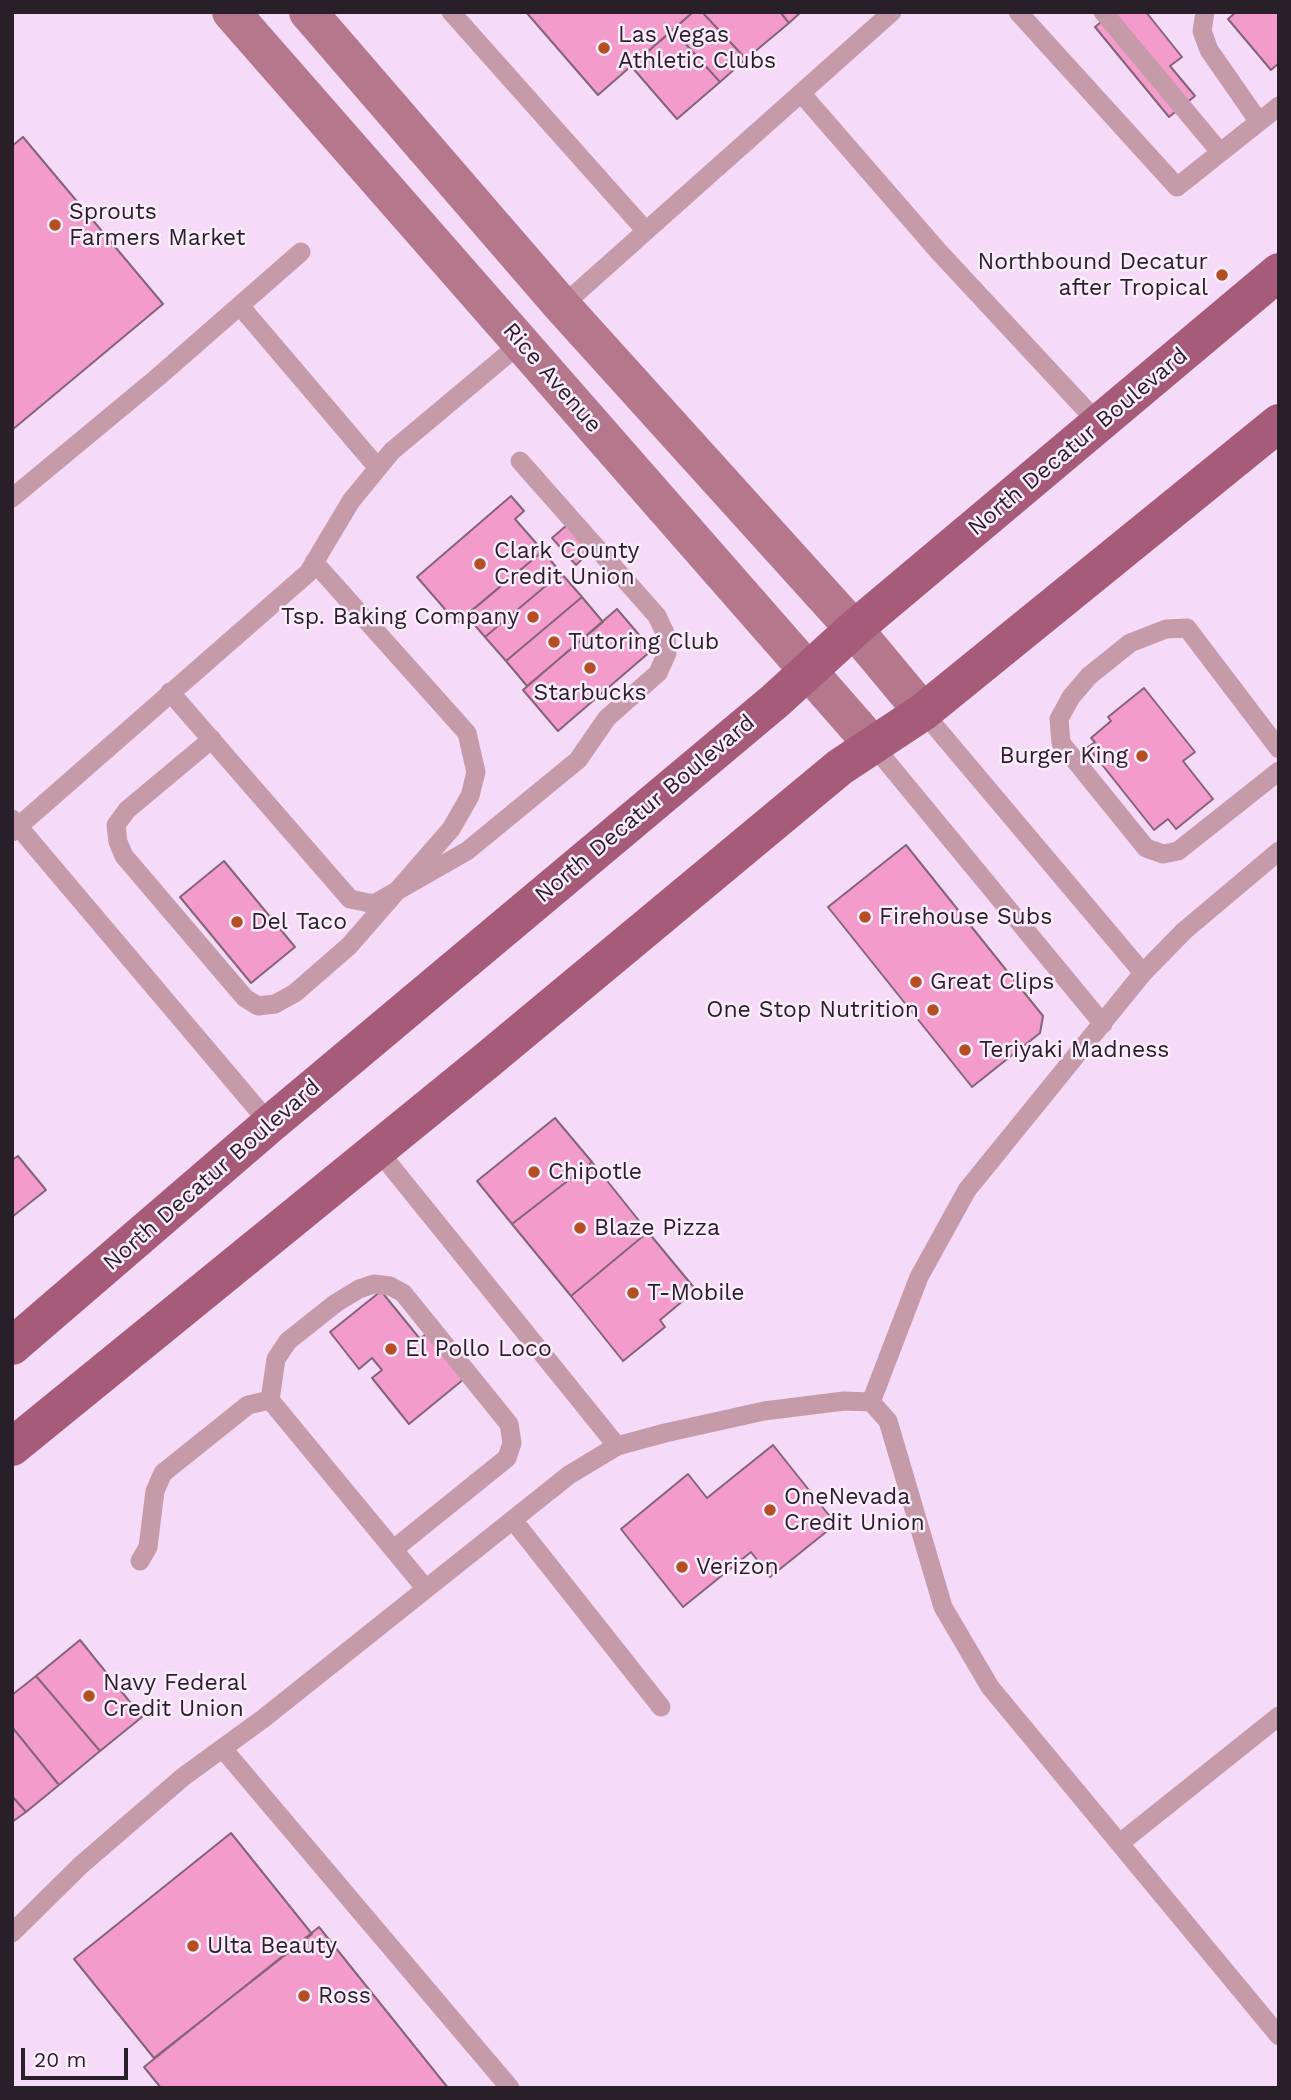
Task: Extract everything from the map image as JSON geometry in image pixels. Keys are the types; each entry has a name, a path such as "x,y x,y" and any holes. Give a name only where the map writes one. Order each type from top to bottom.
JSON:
{"main road":[{"name":"North Decatur Boulevard","path":"12,1346 270,1124 1279,272"},
{"path":"12,1447 840,767 923,712 1279,423"}],"street":[{"name":"Rice Avenue","path":"231,12 873,745"},
{"path":"266,12 340,136"},
{"path":"309,12 562,306 854,629 923,712"},
{"path":"521,343 562,306"}],"lane":[{"path":"451,12 646,231"},
{"path":"562,306 892,12"},
{"path":"1018,12 1177,187 1279,106"},
{"path":"1103,12 1220,152"},
{"path":"1205,12 1202,31 1209,50 1259,122"},
{"path":"801,93 939,252 1100,425"},
{"path":"12,498 301,252"},
{"path":"240,306 378,468"},
{"path":"270,1124 14,826 308,573 351,501 392,451 521,343"},
{"path":"170,692 350,899 373,904 467,851 578,760 607,718 658,673 667,653 666,635 657,616 520,461"},
{"path":"212,739 127,810 116,825 118,842 124,856 246,998 258,1006 275,1004 295,993 349,946 395,890 451,829 470,796 476,772 467,733 314,562"},
{"path":"1279,749 1187,628 1166,629 1130,643 1089,676 1071,697 1059,719 1061,743 1146,848 1163,854 1178,851 1279,771"},
{"path":"923,712 1143,973"},
{"path":"873,745 1104,1024"},
{"path":"871,1402 919,1277 967,1189 1143,973 1184,931 1279,851"},
{"path":"377,1149 617,1446"},
{"path":"394,1549 506,1458 512,1443 509,1424 403,1293 390,1286 374,1284 359,1289 336,1303 288,1342 276,1359 270,1400 426,1589"},
{"path":"140,1561 148,1547 155,1491 163,1473 248,1405 270,1400"},
{"path":"12,1933 91,1856 183,1777 223,1749 569,1475 617,1446 764,1411 844,1401 871,1402 888,1421 919,1530 950,1623 990,1687 1279,2036"},
{"path":"513,1520 661,1707"},
{"path":"1120,1843 1279,1716"},
{"path":"223,1749 510,2088"}],"building":[{"name":"Las Vegas Athletic Clubs","path":"526,12 693,12 598,95"},
{"path":"693,12 702,12 746,59 720,82 673,30"},
{"path":"702,12 780,12 789,23 746,59"},
{"path":"780,12 801,12 789,23"},
{"path":"1113,12 1146,12 1182,57 1170,66 1195,96 1169,117 1095,27"},
{"path":"1236,12 1279,12 1279,63 1271,70 1228,19"},
{"path":"673,30 720,82 677,119 631,66"},
{"name":"Sprouts Farmers Market","path":"23,137 163,304 12,430 12,146"},
{"name":"Clark County Credit Union","path":"511,496 524,511 515,519 543,551 457,623 417,577"},
{"path":"567,525 591,551 576,565 552,538"},
{"path":"543,551 561,573 485,637 466,615"},
{"name":"Tsp. Baking Company","path":"561,573 582,597 506,661 485,637"},
{"name":"Tutoring Club","path":"582,597 603,622 527,686 506,661"},
{"name":"Starbucks","path":"617,609 652,650 558,731 523,690"},
{"name":"Burger King","path":"1144,688 1195,752 1183,761 1213,799 1176,829 1168,819 1154,830 1088,747 1095,742 1091,738 1111,721 1108,717"},
{"path":"906,845 1043,1016 1040,1033 972,1087 828,907"},
{"name":"Del Taco","path":"224,861 295,947 251,983 180,897"},
{"name":"Chipotle","path":"555,1118 592,1162 512,1224 477,1181"},
{"path":"18,1156 46,1190 12,1217 12,1160"},
{"name":"Blaze Pizza","path":"592,1162 648,1232 571,1296 512,1224"},
{"name":"T-Mobile","path":"648,1232 696,1290 660,1320 665,1327 623,1361 571,1296"},
{"name":"El Pollo Loco","path":"381,1291 420,1339 427,1333 464,1379 409,1424 372,1378 382,1370 372,1358 359,1369 330,1332"},
{"path":"773,1445 836,1524 770,1577 751,1552 683,1607 621,1529 688,1474 707,1498"},
{"name":"Navy Federal Credit Union","path":"80,1640 142,1717 100,1751 36,1676"},
{"path":"36,1676 100,1751 59,1785 12,1727 12,1695"},
{"path":"12,1727 59,1785 26,1812 12,1796"},
{"path":"12,1796 26,1812 12,1822"},
{"name":"Ulta Beauty","path":"231,1833 312,1934 154,2058 74,1959"},
{"name":"Ross","path":"319,1927 448,2088 161,2088 144,2067"}],"place":[{"name":"Las Vegas Athletic Clubs","path":"604,48"},
{"name":"Sprouts Farmers Market","path":"55,225"},
{"name":"Northbound Decatur after Tropical","path":"1222,275"},
{"name":"Clark County Credit Union","path":"480,564"},
{"name":"Tsp. Baking Company","path":"533,617"},
{"name":"Tutoring Club","path":"554,642"},
{"name":"Starbucks","path":"590,668"},
{"name":"Burger King","path":"1142,756"},
{"name":"Firehouse Subs","path":"865,917"},
{"name":"Del Taco","path":"237,922"},
{"name":"Great Clips","path":"916,982"},
{"name":"One Stop Nutrition","path":"933,1010"},
{"name":"Teriyaki Madness","path":"965,1050"},
{"name":"Chipotle","path":"534,1172"},
{"name":"Blaze Pizza","path":"580,1228"},
{"name":"T-Mobile","path":"633,1293"},
{"name":"El Pollo Loco","path":"391,1349"},
{"name":"OneNevada Credit Union","path":"770,1510"},
{"name":"Verizon","path":"682,1567"},
{"name":"Navy Federal Credit Union","path":"89,1696"},
{"name":"Ulta Beauty","path":"193,1946"},
{"name":"Ross","path":"304,1996"}]}
